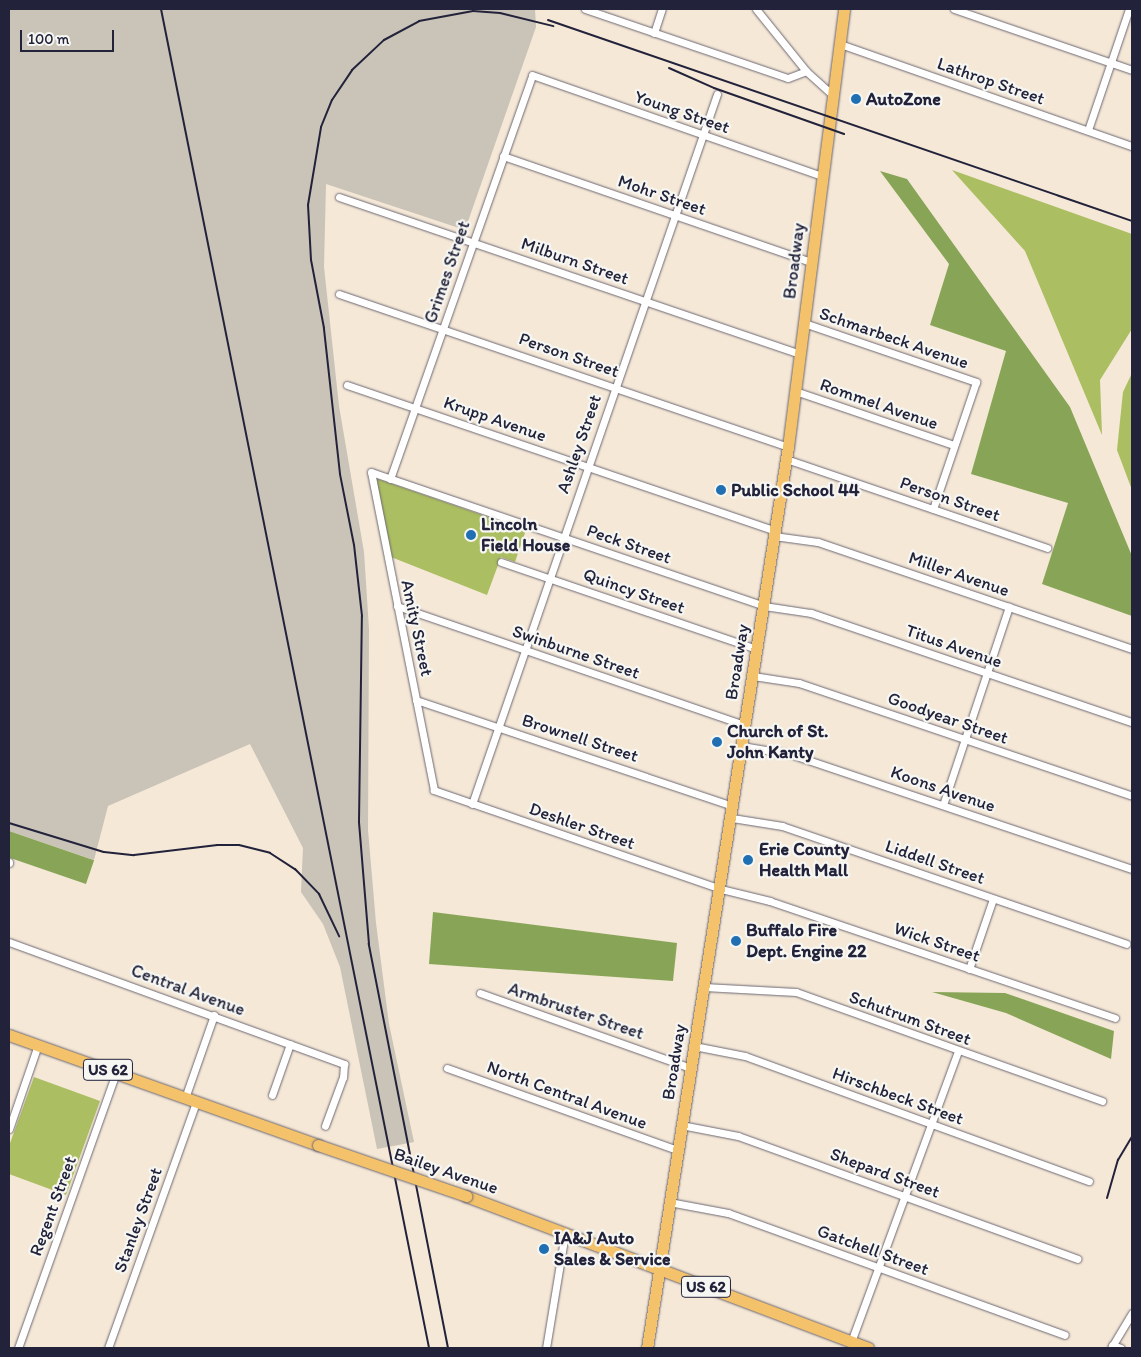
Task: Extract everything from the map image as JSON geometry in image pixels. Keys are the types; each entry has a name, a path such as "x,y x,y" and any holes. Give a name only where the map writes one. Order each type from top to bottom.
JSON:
{"main road":[{"name":"Broadway","path":"647,1348 690,1068 734,806 788,447 844,9"},
{"name":"Bailey Avenue","path":"9,1035 565,1232 868,1348"}],"street":[{"path":"586,9 788,78 806,71"},
{"path":"654,33 662,9"},
{"path":"756,9 806,71 833,94"},
{"path":"954,9 1132,70"},
{"path":"1088,130 1129,9"},
{"name":"Lathrop Street","path":"840,44 1132,146"},
{"name":"Young Street","path":"532,75 822,176"},
{"name":"Grimes Street","path":"390,479 532,75"},
{"name":"Ashley Street","path":"472,804 587,466 717,94"},
{"name":"Mohr Street","path":"503,156 812,262"},
{"name":"Milburn Street","path":"339,197 800,354"},
{"name":"Person Street","path":"339,294 788,447"},
{"name":"Schmarbeck Avenue","path":"804,323 976,382 954,444"},
{"name":"Krupp Avenue","path":"347,385 587,466 775,533"},
{"name":"Rommel Avenue","path":"795,391 954,444"},
{"path":"933,509 954,444"},
{"name":"Person Street","path":"786,459 1047,548"},
{"name":"Peck Street","path":"371,472 764,606"},
{"name":"Amity Street","path":"371,472 396,606 434,790"},
{"name":"Miller Avenue","path":"775,533 818,542 1132,649"},
{"name":"Quincy Street","path":"501,562 757,649"},
{"name":"Swinburne Street","path":"396,606 746,725"},
{"name":"Titus Avenue","path":"764,606 811,613 1132,722"},
{"path":"943,805 1009,607"},
{"name":"Goodyear Street","path":"753,676 800,683 1132,796"},
{"name":"Brownell Street","path":"416,700 734,806"},
{"name":"Koons Avenue","path":"742,746 790,754 1132,869"},
{"name":"Deshler Street","path":"434,790 721,889"},
{"name":"Liddell Street","path":"732,818 782,826 1126,944"},
{"name":"Wick Street","path":"721,889 770,901 1115,1018"},
{"path":"969,969 993,899"},
{"name":"Central Avenue","path":"9,942 214,1015 344,1064 343,1076 325,1126"},
{"name":"Schutrum Street","path":"704,988 796,992 1102,1101"},
{"name":"Armbruster Street","path":"480,993 690,1068"},
{"name":"Stanley Street","path":"108,1348 191,1100 214,1015"},
{"path":"272,1095 290,1044"},
{"path":"9,1129 38,1045"},
{"name":"Hirschbeck Street","path":"694,1046 745,1056 1089,1181"},
{"path":"851,1342 958,1051"},
{"name":"North Central Avenue","path":"447,1068 677,1150"},
{"name":"Regent Street","path":"18,1348 116,1073"},
{"name":"Shepard Street","path":"681,1125 738,1136 1077,1259"},
{"name":"Gatchell Street","path":"669,1202 728,1213 1065,1335"},
{"path":"546,1348 565,1232"},
{"path":"1121,1348 1112,1347 1132,1313"}],"shaded area":[{"path":"9,9 535,9 536,27 465,230 326,184 324,267 339,406 364,552 369,629 368,830 376,923 389,1024 414,1142 377,1149 340,967 323,924 301,892 303,848 250,744 108,806 94,860 9,831"}],"green space":[{"path":"952,170 1132,234 1132,329 1100,380 1102,435 1025,251"},
{"path":"880,171 907,179 1070,407 1132,556 1132,616 1042,584 1068,503 971,474 1006,351 930,325 949,264"},
{"path":"1132,373 1132,490 1117,450 1123,392"},
{"path":"375,478 526,530 515,562 501,557 487,595 391,557"},
{"path":"9,831 94,860 86,884 9,857"},
{"path":"433,912 677,943 673,981 429,964"},
{"path":"932,992 1005,993 1114,1031 1111,1059 1006,1013"},
{"path":"34,1077 100,1101 66,1195 9,1174 9,1146"}],"railway":[{"path":"161,9 429,1348"},
{"path":"448,1348 369,944 359,822 362,616 354,545 340,474 324,328 311,260 308,205 321,127 332,100 352,70 384,40 419,21 473,11 500,13 553,26"},
{"path":"548,20 1132,221"},
{"path":"669,68 714,88 844,134"},
{"path":"9,823 104,852 134,855 217,845 239,845 270,853 295,869 319,894 339,936"},
{"path":"1107,1198 1118,1160 1132,1137"}],"place":[{"name":"AutoZone","path":"856,99"},
{"name":"Public School 44","path":"721,490"},
{"name":"Lincoln Field House","path":"471,535"},
{"name":"Church of St. John Kanty","path":"717,742"},
{"name":"Erie County Health Mall","path":"748,860"},
{"name":"Buffalo Fire Dept. Engine 22","path":"736,941"},
{"name":"IA&J Auto Sales & Service","path":"544,1249"}]}
